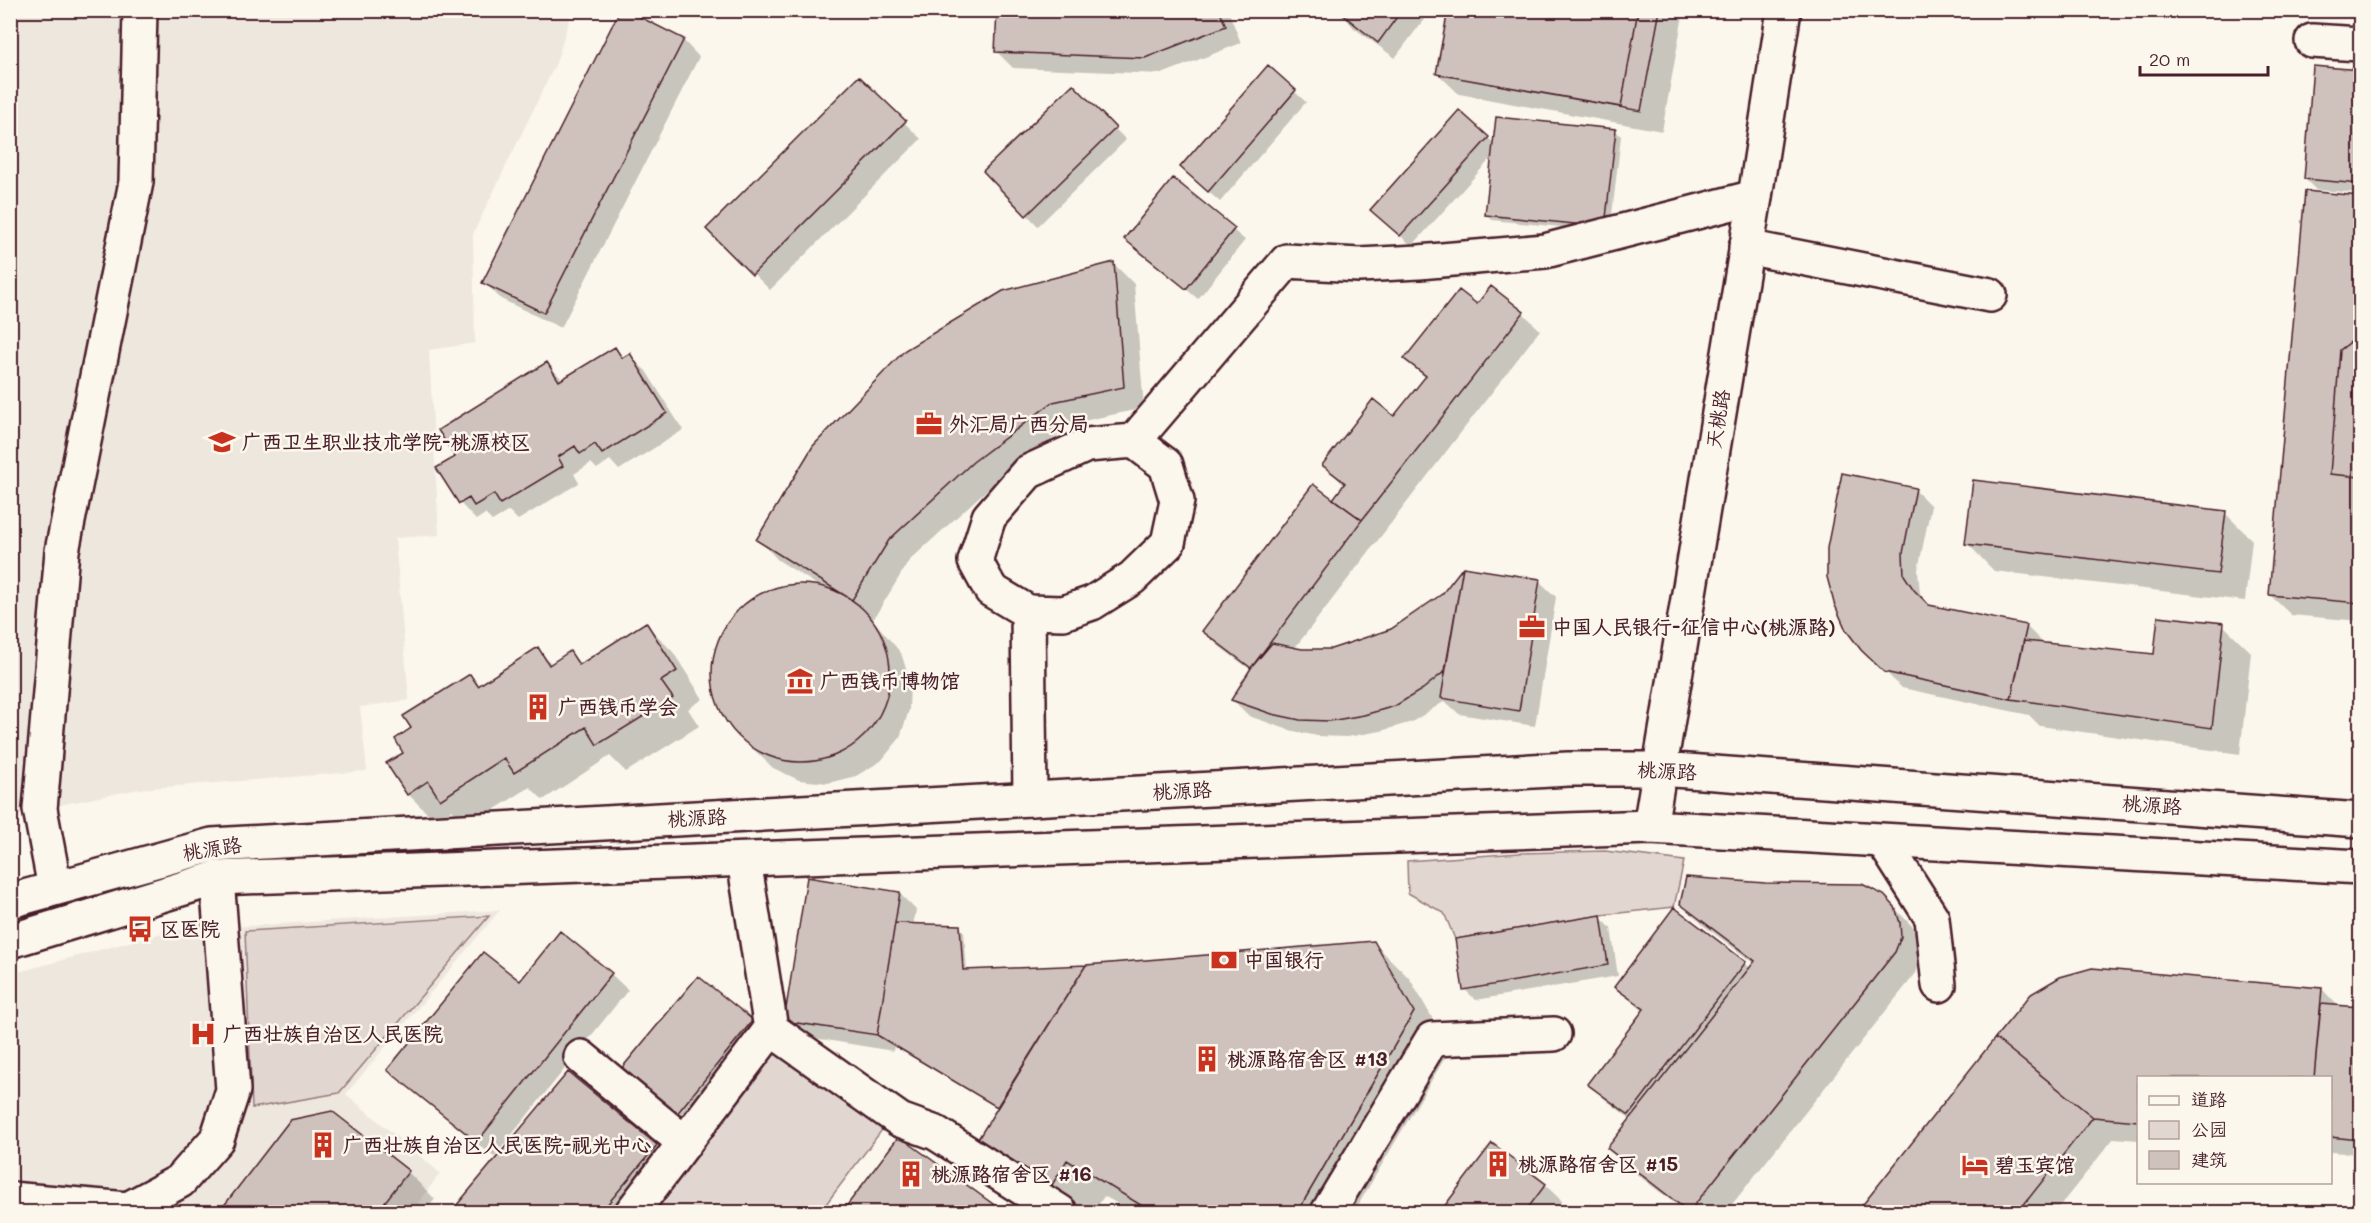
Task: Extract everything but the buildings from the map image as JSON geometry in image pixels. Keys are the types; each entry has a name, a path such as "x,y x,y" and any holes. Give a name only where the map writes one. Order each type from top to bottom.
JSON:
{"main road":[{"path":"56,888 40,809 62,551 136,182 140,10"},
{"name":"天桃路","path":"1650,827 1784,10"},
{"path":"2312,41 2361,44"},
{"path":"1134,441 1287,261 1359,265 1545,251 1755,197"},
{"path":"1746,246 1990,295"},
{"path":"1134,441 1166,465 1178,501 1168,543 1132,578 1092,603 1063,613 1028,612 991,590 975,561 989,517 1028,472 1087,445 1134,441"},
{"path":"1028,612 1030,799"},
{"name":"桃源路","path":"10,901 212,845 1568,769 1660,769 2361,820"},
{"name":"桃源路","path":"10,940 217,878 1650,827 1883,842 2361,867"},
{"path":"1883,842 1932,918 1939,985"},
{"path":"744,860 771,1029 900,1120 936,1133 1060,1212"},
{"path":"10,1199 129,1211 180,1181 217,1139 233,1090 217,878"},
{"path":"632,1212 771,1029"},
{"path":"1328,1212 1432,1038 1554,1034"},
{"path":"581,1057 685,1143"}],"shaded area":[{"name":"广西卫生职业技术学院-桃源校区","path":"11,11 572,11 556,63 473,234 475,343 429,350 439,535 395,538 409,700 360,707 367,771 139,789 40,809 11,818"},
{"name":"广西壮族自治区人民医院","path":"500,910 346,1094 440,1173 412,1212 11,1212 11,974 170,931"}],"green space":[{"path":"1605,851 1684,861 1674,907 1601,915 1455,939 1444,913 1408,893 1407,861 1520,853"},
{"path":"489,916 339,1093 252,1108 245,931"},
{"path":"776,1044 885,1126 820,1212 649,1212"}],"place":[{"name":"外汇局广西分局","path":"929,424"},
{"name":"广西卫生职业技术学院-桃源校区","path":"222,442"},
{"name":"中国人民银行-征信中心(桃源路)","path":"1532,627"},
{"name":"广西钱币博物馆","path":"800,681"},
{"name":"广西钱币学会","path":"538,707"},
{"name":"区医院","path":"140,929"},
{"name":"中国银行","path":"1224,960"},
{"name":"广西壮族自治区人民医院","path":"203,1034"},
{"name":"桃源路宿舍区 #13","path":"1207,1059"},
{"name":"广西壮族自治区人民医院-视光中心","path":"323,1145"},
{"name":"桃源路宿舍区 #15","path":"1498,1164"},
{"name":"碧玉宾馆","path":"1975,1165"},
{"name":"桃源路宿舍区 #16","path":"911,1174"}]}
